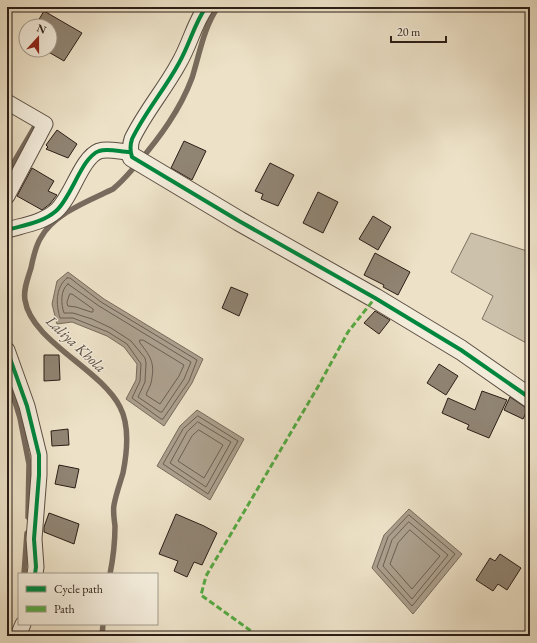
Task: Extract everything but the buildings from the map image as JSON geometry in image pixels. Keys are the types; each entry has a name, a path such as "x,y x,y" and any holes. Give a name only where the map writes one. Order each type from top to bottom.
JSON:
{"street":[{"path":"135,158 132,140 180,62 198,19 206,7"},
{"path":"7,102 45,124 7,196"},
{"path":"7,230 34,223 57,210 88,160 100,151 110,150 135,158 238,222 375,298 461,350 530,398"},
{"path":"7,350 27,406 39,455 34,539 35,573"},
{"path":"18,636 23,625"}],"shaded area":[{"path":"471,233 530,252 530,345 482,319 493,296 451,272"}],"water":[{"path":"68,272 104,299 203,359 192,383 164,426 126,399 136,380 137,364 124,347 107,336 72,322 57,324 52,304 57,281"},
{"path":"197,410 244,439 210,500 157,466 180,426"},
{"path":"409,509 462,554 413,614 372,568 384,535"}],"waterway":[{"name":"Laliya Khola","path":"110,573 115,538 114,505 126,457 127,440 123,414 111,393 40,329 30,315 25,300 25,288 35,249 46,230 62,215 117,186 146,153 169,123 187,90 192,78 205,32 218,7"},
{"path":"7,174 34,128"},
{"path":"7,376 20,418 29,464 28,517"},
{"path":"24,573 27,533"},
{"name":"Laliya Khola","path":"102,636 103,625"}],"marked path":[{"path":"258,636 201,595 206,576 319,385 348,332 375,298"}],"cycle path":[{"path":"206,7 198,20 179,63 132,139 130,148 132,157 239,221 375,298 461,350 530,398"},
{"path":"7,230 39,221 56,211 67,197 87,161 99,151 110,150 130,152"},
{"path":"7,350 27,406 39,455 34,539 35,573"}]}
